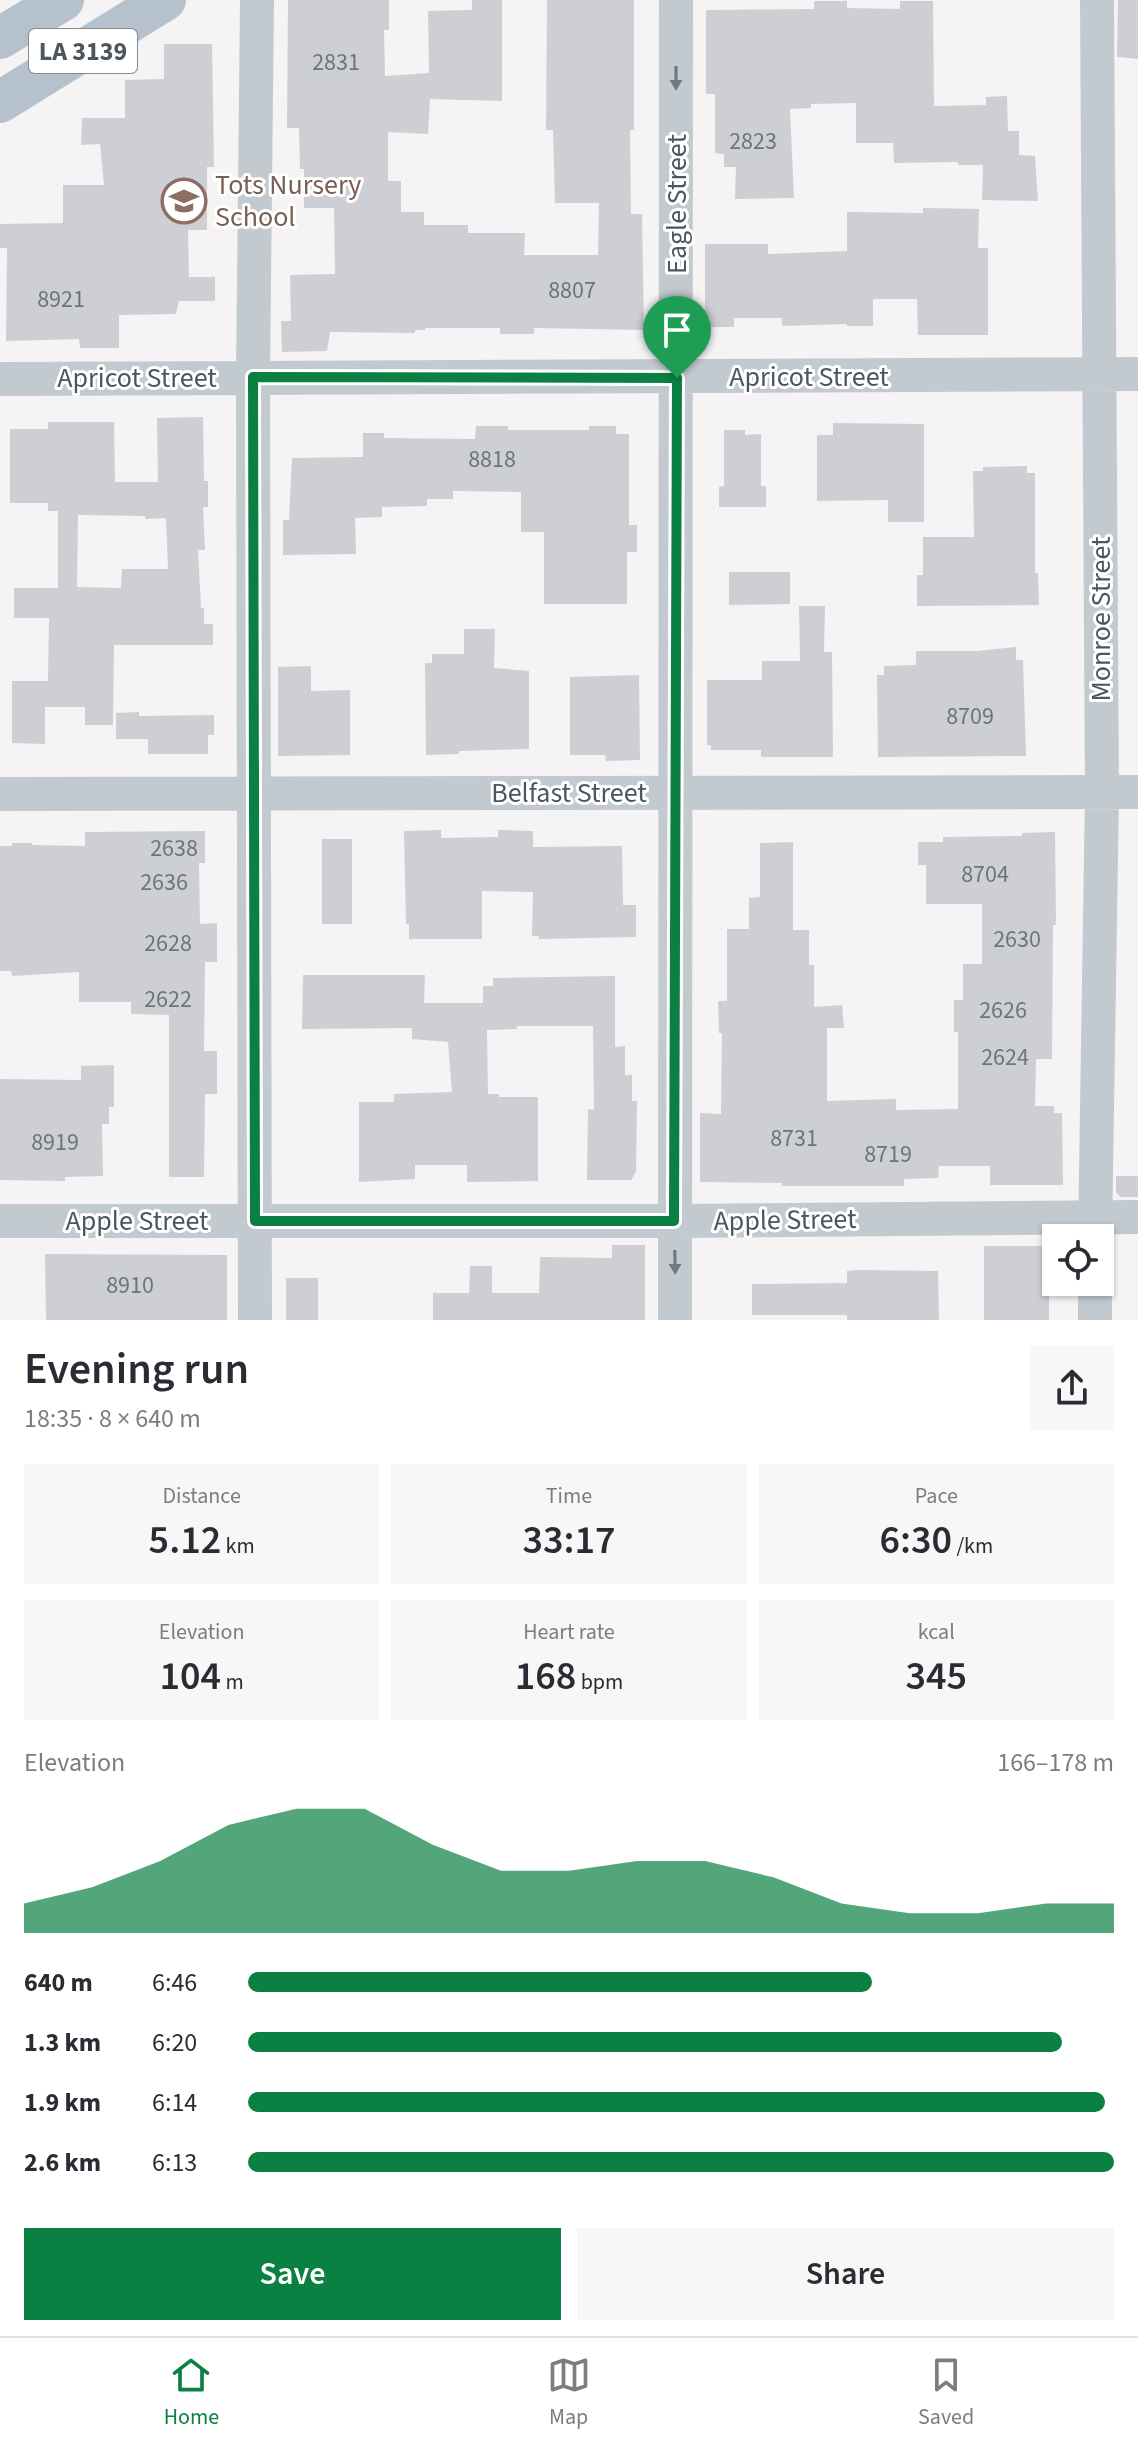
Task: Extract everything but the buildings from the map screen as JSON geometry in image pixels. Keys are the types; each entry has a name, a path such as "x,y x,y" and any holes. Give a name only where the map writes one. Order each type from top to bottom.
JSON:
{"main road":[{"name":"LA 3139","path":"0,102 165,0"},
{"name":"LA 3139","path":"0,38 51,3"}],"street":[{"path":"255,1320 253,377 257,0"},
{"name":"Eagle Street","path":"675,1320 676,0"},
{"name":"Monroe Street","path":"1095,1224 1102,792 1097,0"},
{"name":"Apricot Street","path":"0,379 1138,374"},
{"name":"Belfast Street","path":"0,794 1138,792"},
{"name":"Apple Street","path":"1108,1224 1138,1217"},
{"name":"Apple Street","path":"0,1221 674,1221 1042,1226"},
{"path":"1095,1296 1095,1320"}],"place":[{"name":"Tots Nursery School","path":"184,201"}],"route":[{"path":"253,377 677,378 674,1221 255,1221 253,377"}]}
